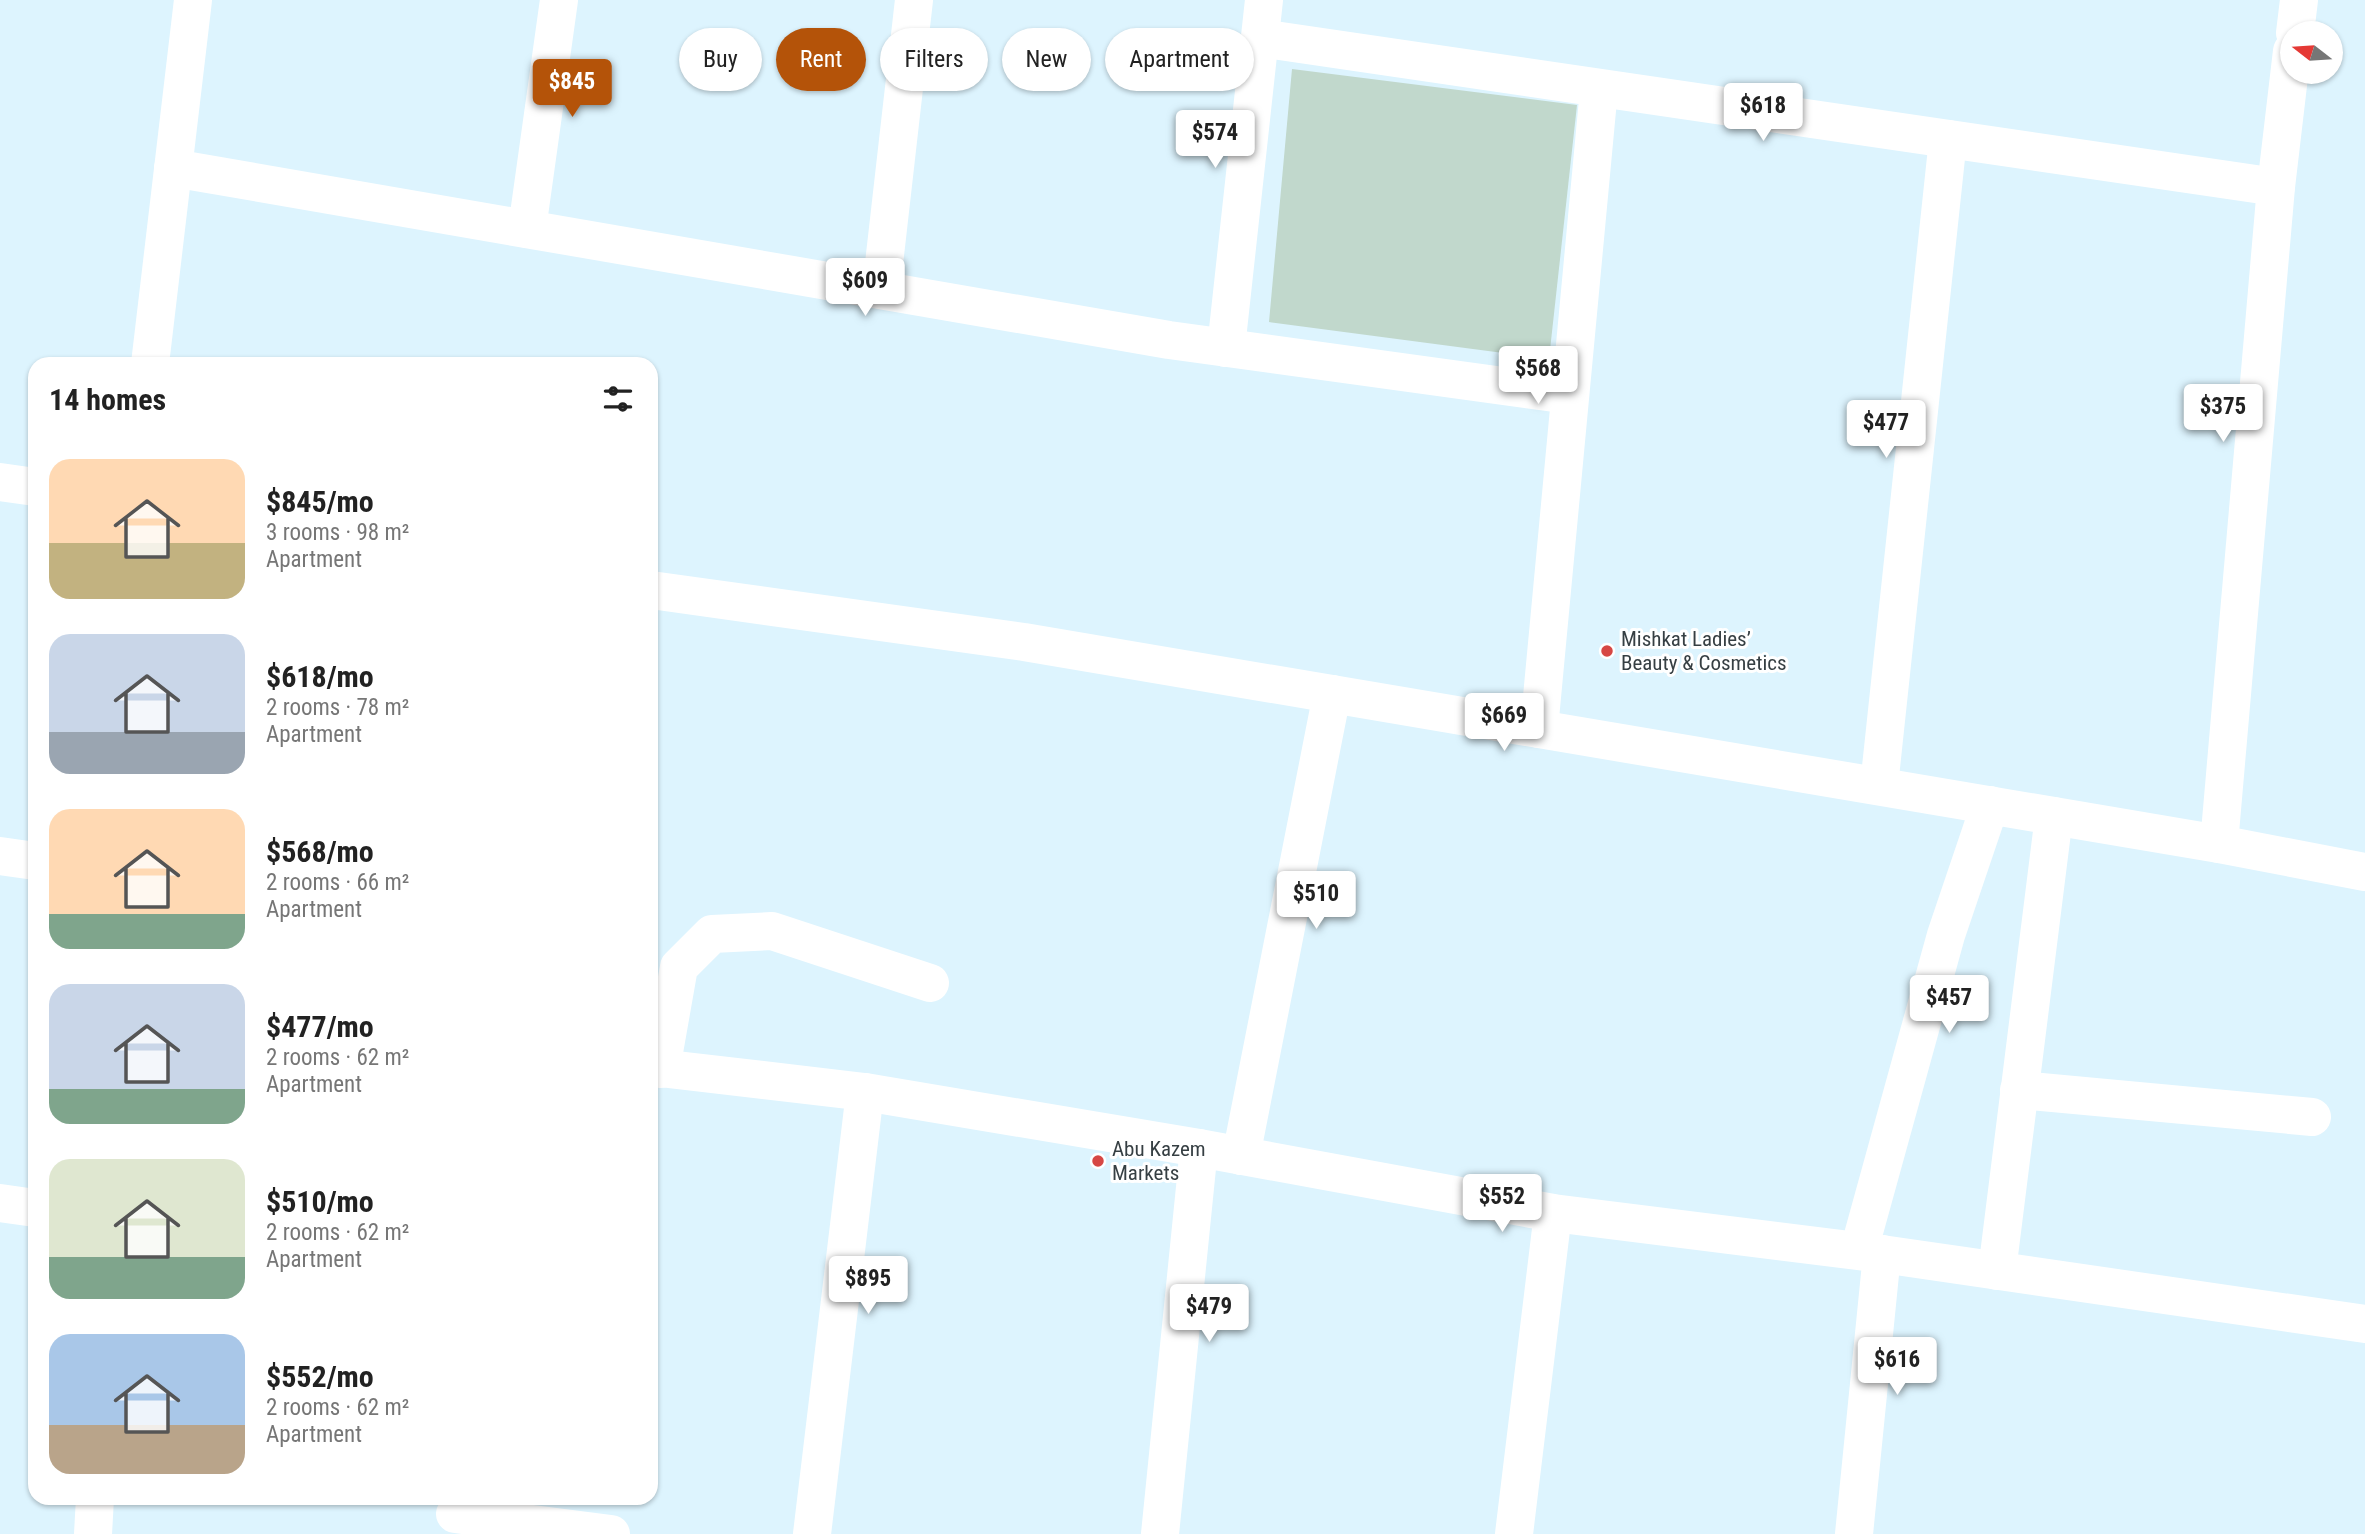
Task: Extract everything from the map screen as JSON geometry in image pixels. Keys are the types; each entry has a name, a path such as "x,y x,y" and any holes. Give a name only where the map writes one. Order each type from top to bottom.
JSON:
{"street":[{"path":"151,357 193,0"},
{"path":"527,229 559,0"},
{"path":"881,290 914,0"},
{"path":"1226,348 1265,0"},
{"path":"2296,21 2299,0"},
{"path":"1260,38 2276,187"},
{"path":"2219,844 2276,187 2288,84"},
{"path":"1539,729 1599,89"},
{"path":"1879,786 1948,139"},
{"path":"173,168 1226,348 1569,395"},
{"path":"0,482 28,485"},
{"path":"658,591 1024,642 2219,844 2365,872"},
{"path":"1241,1156 1332,694"},
{"path":"1854,1534 1870,1252 1946,935 1990,805"},
{"path":"1997,1271 2054,816"},
{"path":"0,856 28,860"},
{"path":"658,1059 679,967 712,934 772,931 930,983"},
{"path":"658,1068 865,1092 1199,1148 1553,1213 1870,1252 2365,1324"},
{"path":"2020,1090 2312,1117"},
{"path":"812,1534 865,1092"},
{"path":"1160,1534 1199,1148"},
{"path":"0,1203 28,1208"},
{"path":"1514,1534 1553,1213"},
{"path":"93,1534 95,1505"},
{"path":"454,1515 611,1534"}],"green space":[{"path":"1292,69 1577,105 1549,359 1269,322"}],"place":[{"name":"Mishkat Ladies’ Beauty & Cosmetics","path":"1607,651"},
{"name":"Abu Kazem Markets","path":"1098,1161"}]}
